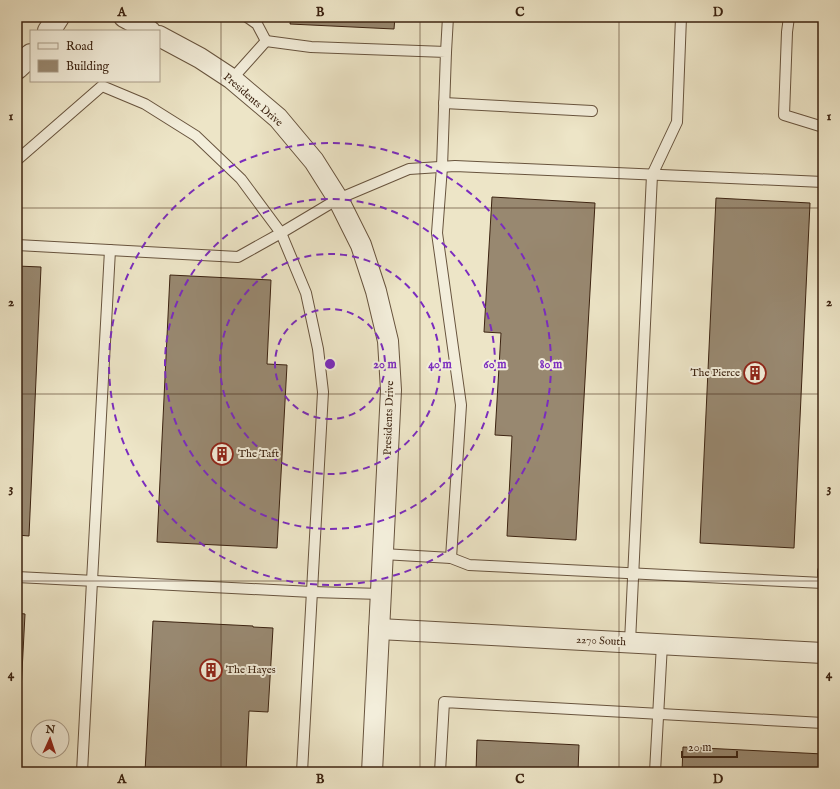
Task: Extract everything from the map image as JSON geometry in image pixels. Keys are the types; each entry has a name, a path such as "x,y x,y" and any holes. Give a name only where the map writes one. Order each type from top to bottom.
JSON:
{"street":[{"path":"50,30 58,17"},
{"path":"124,17 148,30"},
{"name":"Presidents Drive","path":"160,37 200,58 232,79 278,118 314,160 338,199 361,245 376,291 388,341 391,390 372,772"},
{"path":"17,68 30,56"},
{"name":"2270 South","path":"379,629 823,653"}],"lane":[{"path":"247,17 257,21 266,41"},
{"path":"448,17 442,167 437,233 461,405 451,558"},
{"path":"630,642 652,175 677,122 681,17"},
{"path":"789,17 787,32 784,115 823,127"},
{"path":"266,41 311,47 446,52"},
{"path":"232,79 266,41"},
{"path":"17,160 102,86 145,104 196,136 241,179 281,233 306,293 318,349 323,392 302,772"},
{"path":"444,103 592,111"},
{"path":"17,245 238,257 338,199 409,170 442,167 455,166 823,182"},
{"path":"82,772 110,250"},
{"path":"384,554 451,558 469,565 823,583 823,572"},
{"path":"17,577 312,592 381,594"},
{"path":"655,772 662,644"},
{"path":"440,772 444,702 823,722"}],"building":[{"path":"291,17 395,17 394,29 290,24"},
{"path":"492,197 595,203 576,540 507,536 512,436 495,435 501,333 484,332"},
{"name":"The Pierce","path":"716,198 810,203 794,548 700,543"},
{"path":"17,266 41,267 29,536 17,535"},
{"name":"The Taft","path":"170,275 271,280 267,364 287,365 277,548 157,542"},
{"path":"17,613 25,614 17,768"},
{"name":"The Hayes","path":"153,621 273,628 268,712 249,711 246,772 145,772"},
{"path":"477,740 579,745 578,772 476,772"},
{"path":"683,747 823,754 823,772 682,772"}],"place":[{"name":"The Pierce","path":"755,373"},
{"name":"The Taft","path":"222,454"},
{"name":"The Hayes","path":"211,670"}]}
